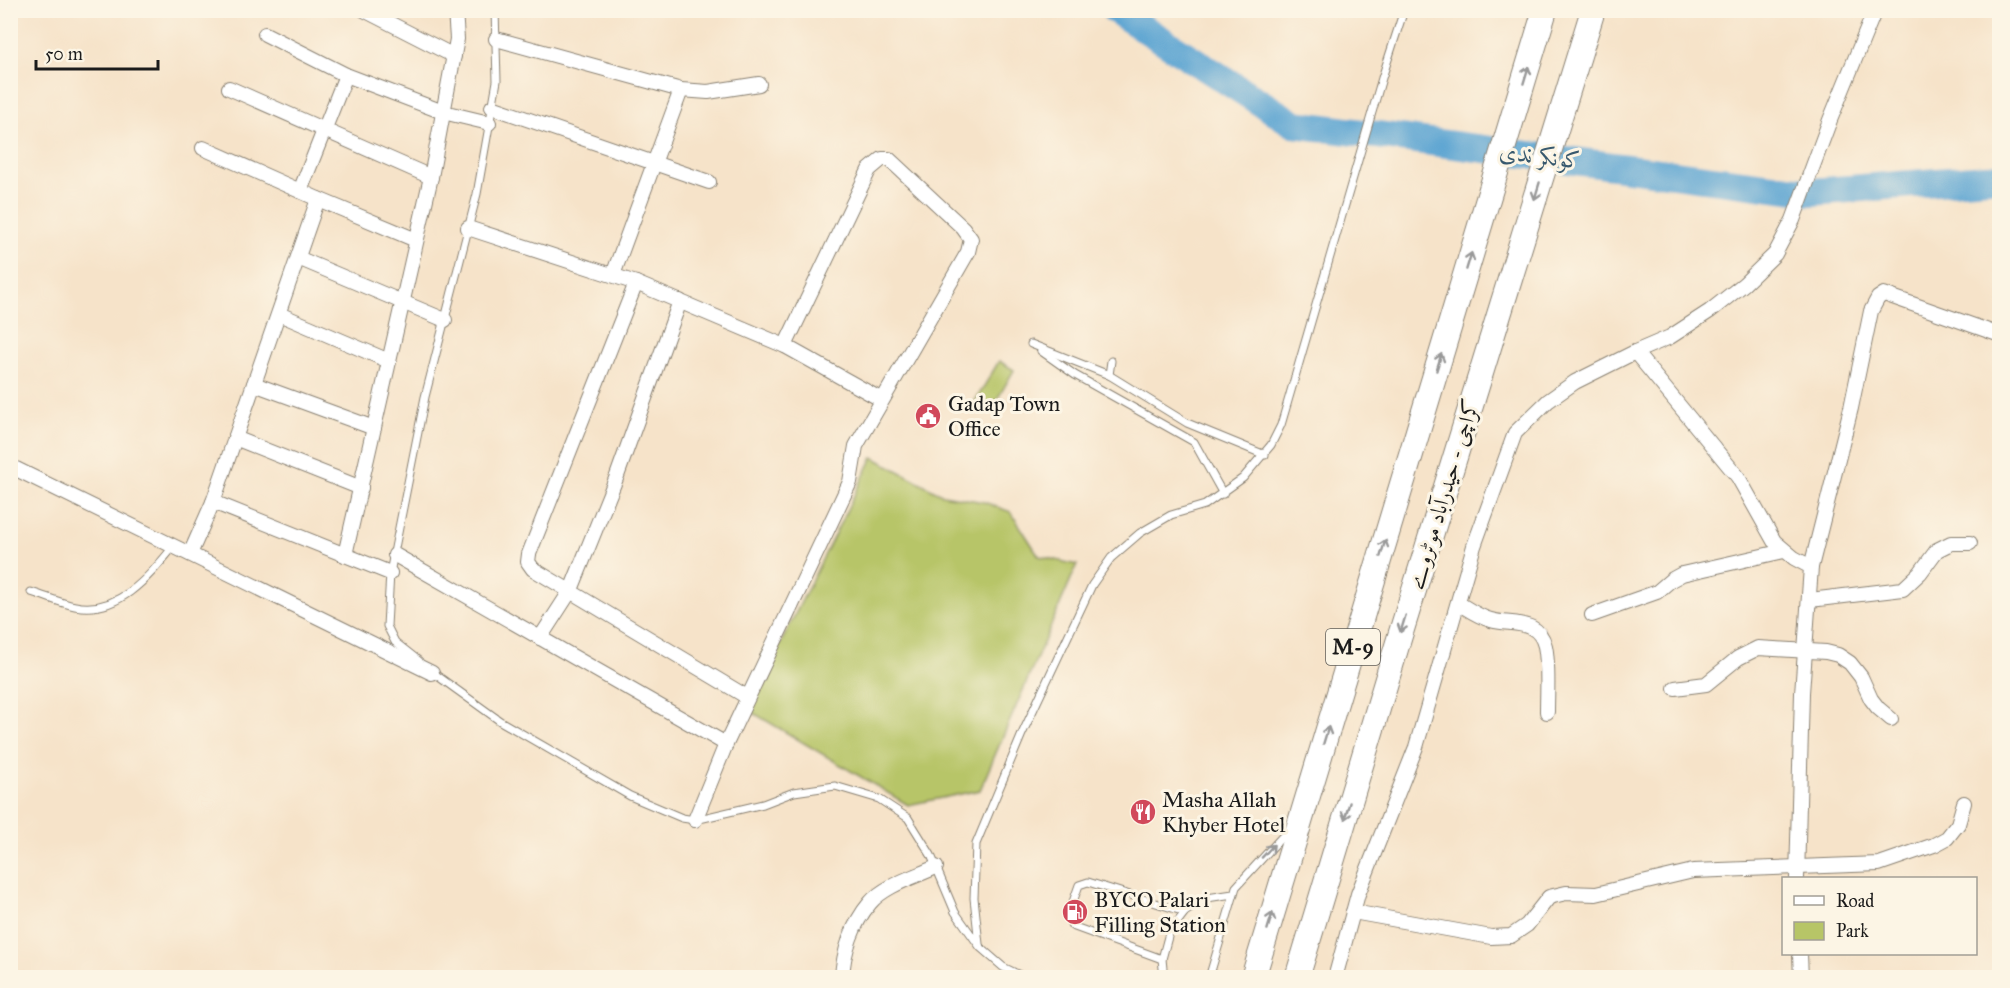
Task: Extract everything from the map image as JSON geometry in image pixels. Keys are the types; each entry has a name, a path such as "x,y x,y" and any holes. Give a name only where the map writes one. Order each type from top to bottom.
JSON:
{"highway":[{"name":"کراچی - حیدرآباد موٹروے","path":"1253,978 1545,10"},
{"name":"کراچی - حیدرآباد موٹروے","path":"1297,978 1402,627 1593,10"}],"street":[{"path":"364,10 454,56"},
{"path":"345,555 430,177 457,39 455,10"},
{"path":"1335,978 1358,894 1416,747 1474,546 1515,433 1548,401 1575,382 1670,337 1710,311 1744,284 1775,254 1793,220 1830,120 1875,12"},
{"path":"265,34 346,75 443,112 489,123"},
{"path":"496,39 681,90 708,92 759,84"},
{"path":"300,191 346,75"},
{"path":"230,88 430,177"},
{"path":"613,275 681,90"},
{"path":"492,106 709,182"},
{"path":"203,148 318,200 416,240"},
{"path":"695,820 747,697 850,482 856,446 968,252 971,239 963,228 889,159 882,159 869,170 785,345"},
{"path":"190,554 213,502 318,200"},
{"path":"468,228 613,275 680,301 785,345 882,400"},
{"path":"298,258 445,320"},
{"path":"636,283 529,554 528,562 533,569 747,697"},
{"path":"1797,872 1802,693 1811,567 1851,408 1871,311 1878,298 1884,294 2000,335"},
{"path":"540,638 571,590 617,476 680,301"},
{"path":"279,314 389,360"},
{"path":"1635,352 1738,477 1774,541 1784,551 1811,567"},
{"path":"254,384 374,428"},
{"path":"236,438 361,488"},
{"path":"10,466 432,673"},
{"path":"213,502 390,573"},
{"path":"1810,600 1903,589 1920,573 1937,550 1951,543 1970,543"},
{"path":"1592,615 1657,592 1682,574 1784,551"},
{"path":"395,555 726,744"},
{"path":"1458,603 1482,617 1493,621 1531,626 1540,633 1545,647 1548,712"},
{"path":"1675,688 1706,684 1738,658 1758,648 1826,652 1838,655 1850,663 1861,677 1871,699 1891,719"},
{"path":"1353,912 1491,937 1511,936 1527,925 1549,897 1566,893 1596,894 1693,871 1797,872 1879,864 1934,845 1947,838 1958,825 1964,803"},
{"path":"842,978 852,931 870,902 889,889 936,867"},
{"path":"1800,955 1801,978"}],"lane":[{"path":"495,10 497,81 477,194 423,409 390,573 387,626 395,642 432,673 500,721 630,796 682,818 695,820 763,804 794,792 835,786 879,799 908,818 931,855 955,912 980,947 1003,967 1026,978"},
{"path":"980,947 974,898 976,844 1022,734 1092,585 1112,558 1140,533 1171,515 1206,505 1244,478 1271,446 1281,425 1404,10"},
{"path":"1223,494 1194,442 1075,375 1031,344 1109,375 1187,423 1264,454"},
{"path":"1109,375 1111,361"},
{"path":"31,592 77,606 103,606 146,580 174,546"},
{"path":"1209,978 1236,887 1302,815"},
{"path":"1162,959 1072,926 1068,916 1078,885 1088,882 1185,912"},
{"path":"1164,978 1162,959 1169,933 1185,912 1208,898 1233,894"}],"green space":[{"path":"999,361 1014,370 990,412 974,403"},
{"path":"873,457 943,495 984,502 1011,512 1039,556 1077,565 980,790 908,805 750,711 762,681"}],"waterway":[{"name":"کونکر ندی","path":"1115,10 1294,124 1811,192 2000,177"}],"place":[{"name":"Gadap Town Office","path":"928,416"},
{"name":"Masha Allah Khyber Hotel","path":"1143,812"},
{"name":"BYCO Palari Filling Station","path":"1075,912"}]}
